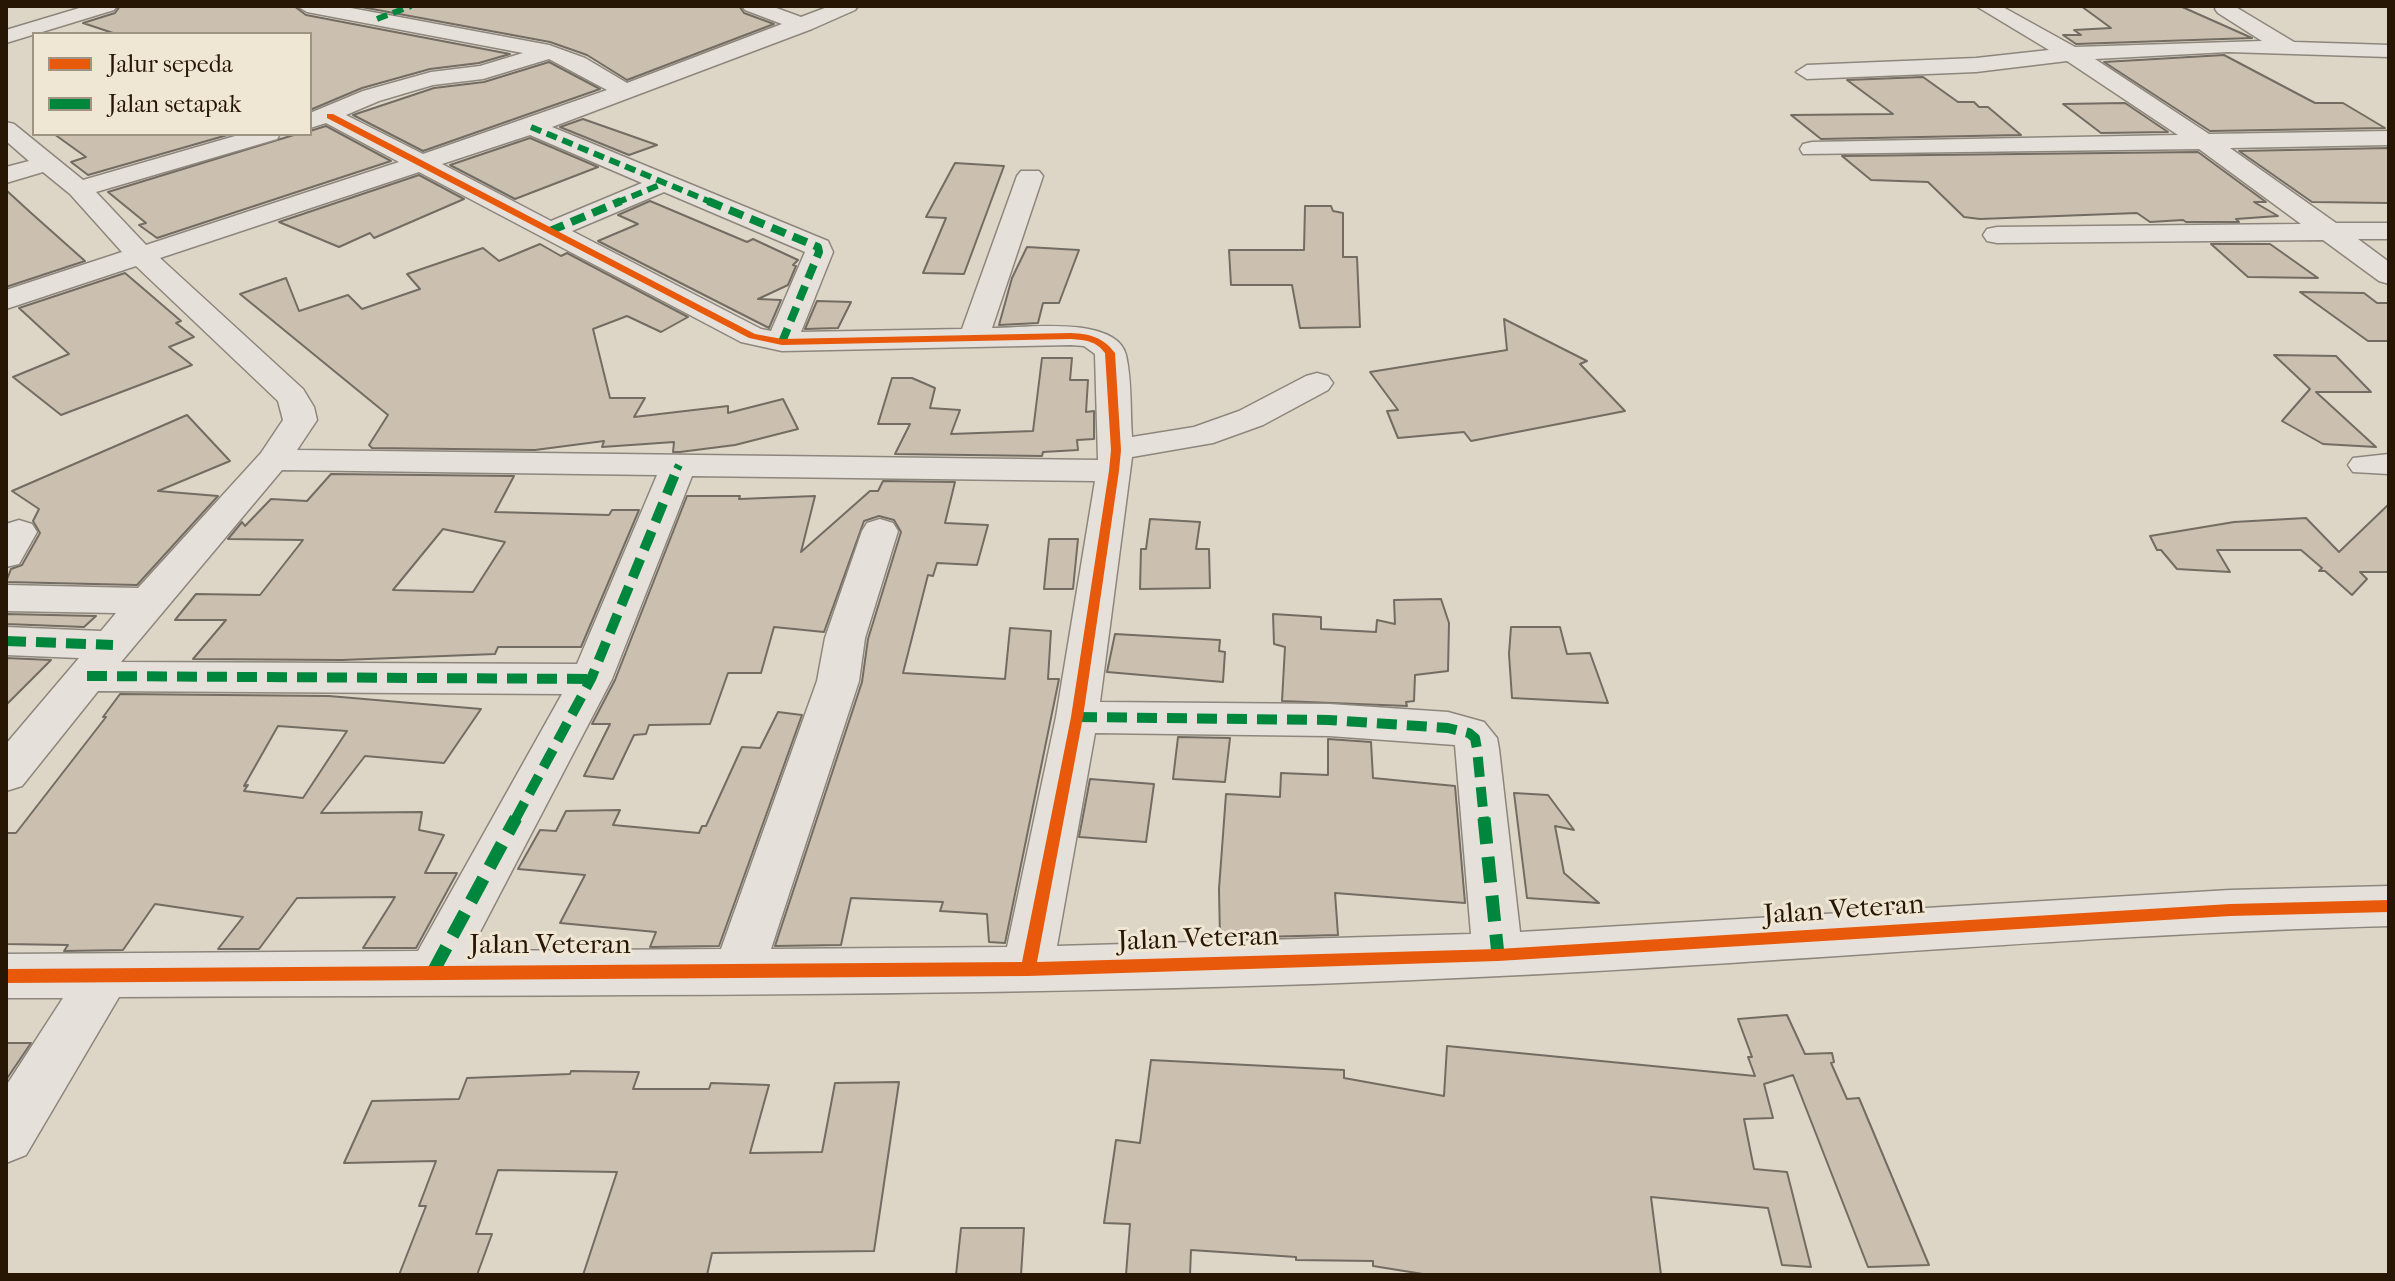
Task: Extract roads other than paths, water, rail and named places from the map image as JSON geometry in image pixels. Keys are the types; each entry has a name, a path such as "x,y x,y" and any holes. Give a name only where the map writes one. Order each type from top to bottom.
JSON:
{"street":[{"path":"6,37 107,6"},
{"path":"307,6 549,51 577,63 627,92"},
{"path":"377,19 411,6"},
{"path":"752,6 805,25"},
{"path":"6,300 531,127 805,25 848,6"},
{"path":"1986,6 2075,54 2206,142 2389,275"},
{"path":"2225,9 2286,46"},
{"path":"1807,72 1976,65 2169,48 2286,46 2389,51"},
{"path":"320,119 371,96 431,79 483,72 549,51"},
{"path":"320,119 418,164 737,329 782,342 1071,336 1097,339 1105,345 1110,353 1115,460 1077,717 1028,969"},
{"path":"531,127 818,247 819,252 782,342"},
{"path":"6,129 79,189 141,256 292,396 300,420 273,460 148,601 6,774"},
{"path":"79,189 261,136"},
{"path":"1812,149 2389,138"},
{"path":"6,175 45,164"},
{"path":"974,338 1030,176"},
{"path":"550,231 664,183"},
{"path":"1997,235 2389,231"},
{"path":"273,460 679,465 1115,460 1201,436 1251,418 1317,383"},
{"path":"434,970 591,679 679,465"},
{"path":"739,969 838,681 845,638 880,531"},
{"path":"6,598 148,601"},
{"path":"6,641 100,660 591,679"},
{"path":"1077,717 1329,720 1448,728 1469,733 1475,738 1477,749 1498,955"},
{"name":"Jalan Veteran","path":"6,976 434,970 1028,969 1498,955 2230,910 2375,913"},
{"path":"6,1136 106,974"}]}
